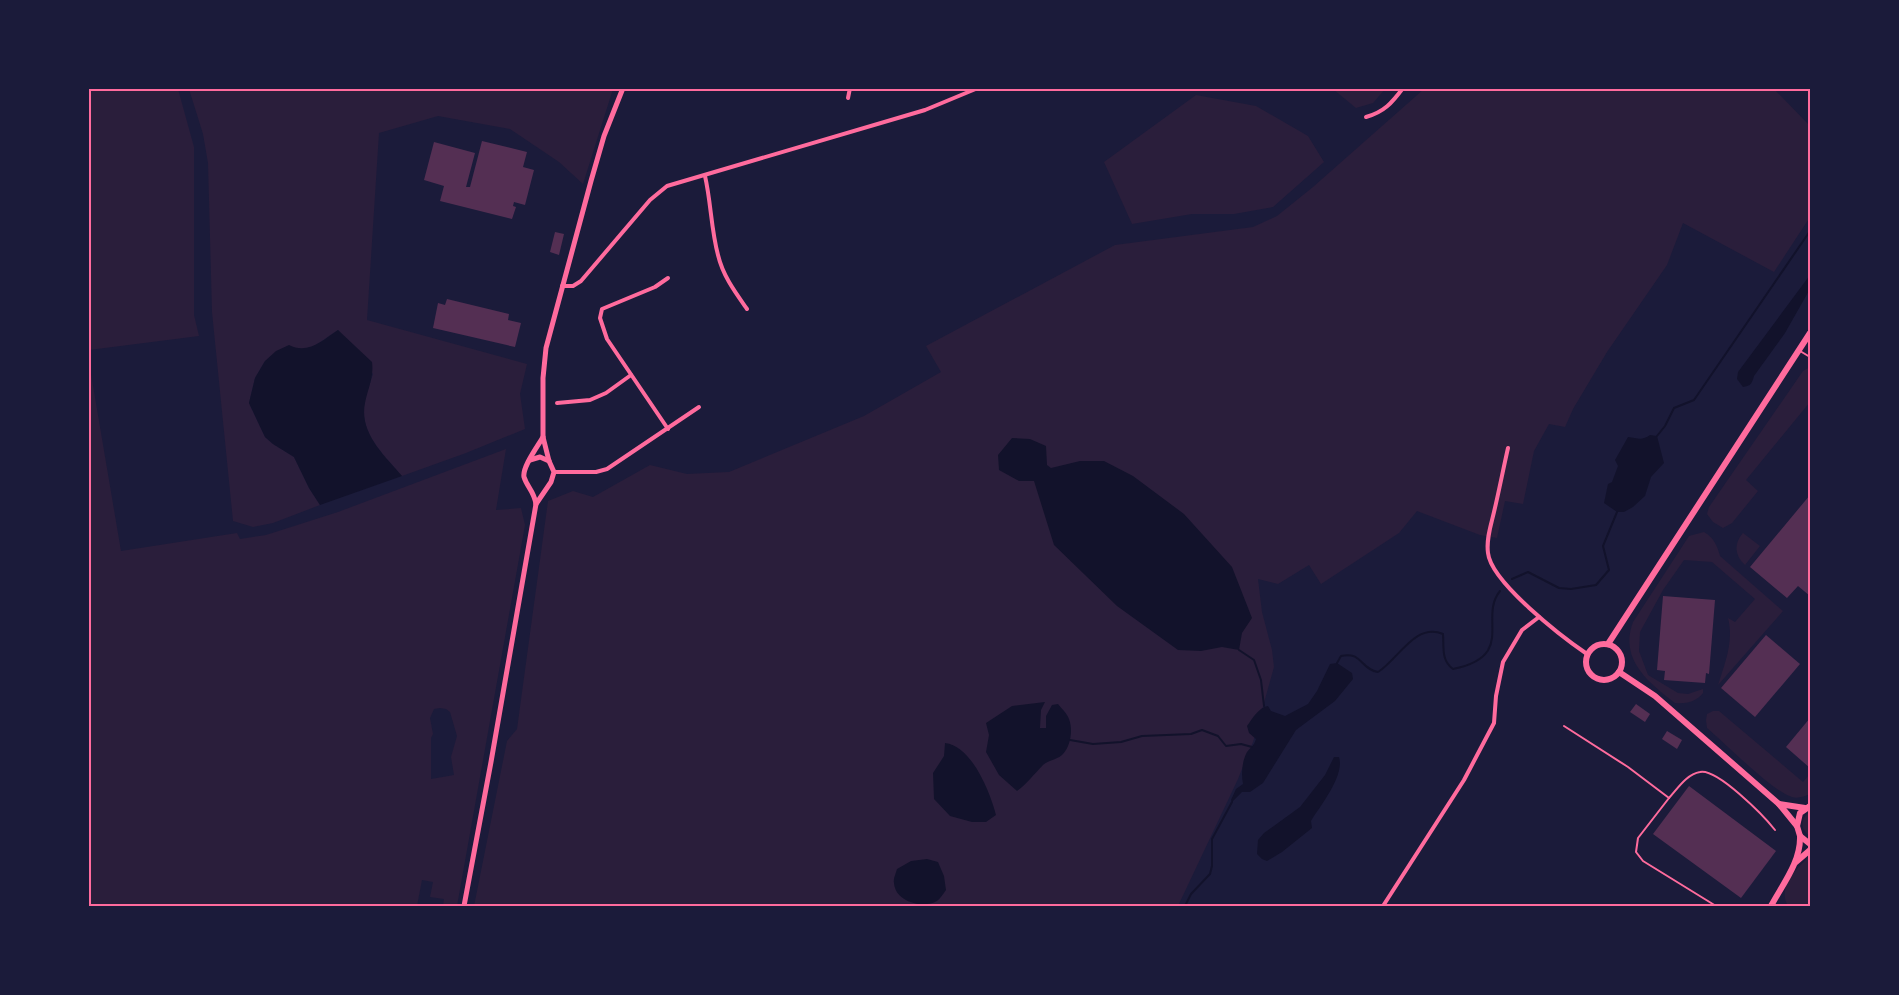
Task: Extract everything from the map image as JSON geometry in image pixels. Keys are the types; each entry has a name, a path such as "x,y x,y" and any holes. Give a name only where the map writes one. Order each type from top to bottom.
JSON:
{"main road":[{"path":"536,504 555,472 549,461 543,437 543,378 546,348 604,136 623,88"},
{"path":"1608,644 1621,655 1622,665 1619,672 1608,680 1596,679 1586,667 1587,654 1595,646 1608,644 1810,333"},
{"path":"464,906 536,504 534,492 524,475 524,469 543,437"},
{"path":"530,460 540,457 549,461"},
{"path":"528,484 538,488 547,486"},
{"path":"1619,672 1655,696 1779,804 1797,826 1801,846 1795,863 1771,906"},
{"path":"1779,804 1808,807"},
{"path":"1797,826 1798,819 1808,807"},
{"path":"1800,836 1810,844"},
{"path":"1795,863 1810,850"}],"street":[{"path":"848,98 850,88"},
{"path":"562,286 573,286 580,281 658,192 680,180 705,176 925,110 978,88"},
{"path":"1366,117 1377,114 1389,106 1402,88"},
{"path":"705,176 718,255 726,279 747,309"},
{"path":"668,278 655,287 603,309 600,318 607,339 668,429"},
{"path":"557,403 590,400 606,393 631,375"},
{"path":"555,472 596,472 607,469 699,407"},
{"path":"1508,448 1488,537 1488,556 1494,569 1539,617 1560,636 1587,654"},
{"path":"1383,906 1464,780 1494,723 1496,696 1503,662 1522,630 1539,617"}],"lane":[{"path":"1799,350 1810,357"},
{"path":"1564,726 1628,767 1669,798"},
{"path":"1716,906 1643,861 1636,852 1638,838 1669,798 1690,775 1702,771 1716,774 1766,818 1775,830"}],"shaded area":[{"path":"88,89 178,89 194,147 194,315 199,336 89,350"},
{"path":"189,89 613,89 583,184 559,162 510,129 438,116 379,133 367,320 527,364 520,394 525,429 402,476 382,453 366,426 364,406 373,374 338,330 313,347 265,361 255,378 249,403 265,437 294,457 320,505 273,523 253,527 233,521 212,312 208,163 203,134"},
{"path":"1333,89 1385,89 1373,103 1356,108"},
{"path":"1424,89 1774,89 1810,126 1810,217 1774,272 1683,223 1667,265 1607,352 1573,409 1565,427 1549,424 1534,451 1523,504 1505,501 1497,538 1480,535 1417,511 1399,533 1321,584 1309,565 1278,584 1258,579 1262,612 1274,667 1253,742 1178,906 474,906 507,741 517,729 548,501 573,491 593,497 650,465 687,474 729,472 864,416 941,372 926,346 1115,245 1253,227 1277,216"},
{"path":"1196,95 1256,106 1308,136 1324,162 1273,207 1234,214 1192,214 1132,224 1104,162"},
{"path":"1810,275 1810,289 1785,333 1754,376 1751,384 1743,387 1737,379 1738,372"},
{"path":"338,330 372,362 365,403 366,424 374,443 402,476 320,505 294,457 265,437 249,403 255,378 265,361 276,351 289,345 303,348 315,345"},
{"path":"88,356 121,551 237,533 240,539 266,535 338,512 506,449 496,510 521,508 525,525 457,906 443,906 444,899 430,897 433,882 422,880 417,906 89,906","holes":["434,709 446,709 450,712 457,736 451,757 454,775 431,779 431,738 433,734 430,718"]},
{"path":"1810,367 1810,402 1746,480 1758,491 1732,523 1723,528 1713,522 1707,514 1709,507 1803,371"},
{"path":"1650,435 1657,436 1664,463 1651,477 1645,496 1633,507 1624,512 1617,512 1604,503 1608,484 1612,482 1618,466 1615,460 1628,437 1642,439"},
{"path":"1012,438 1030,439 1046,446 1047,465 1051,468 1080,461 1104,461 1133,476 1184,514 1232,567 1252,618 1242,633 1239,650 1222,647 1201,651 1178,650 1117,606 1054,545 1034,481 1019,481 999,470 998,455"},
{"path":"1704,532 1715,542 1720,556 1783,611 1718,685 1729,644 1728,618 1735,622 1755,599 1712,562 1684,560 1663,590 1640,632 1639,651 1648,675 1678,693 1688,694 1703,689 1703,693 1694,700 1687,703 1675,703 1655,687 1639,668 1630,647 1630,635 1633,622 1689,536"},
{"path":"1743,533 1760,546 1745,565 1736,549"},
{"path":"1337,663 1352,673 1353,679 1335,701 1296,730 1263,783 1250,792 1242,792 1232,802 1236,789 1243,784 1242,768 1245,756 1256,739 1249,733 1247,726 1253,717 1268,706 1271,711 1285,716 1308,704 1330,664"},
{"path":"1045,702 1041,710 1040,728 1046,728 1046,716 1052,705 1058,704 1069,719 1071,728 1069,742 1066,751 1061,756 1043,765 1017,791 999,775 986,752 989,735 986,723 1012,706"},
{"path":"1719,711 1803,782 1810,774 1810,794 1792,797 1762,777 1707,728 1707,714"},
{"path":"945,743 964,752 978,771 996,815 986,822 972,822 950,816 934,799 933,773 944,756"},
{"path":"1334,757 1339,757 1338,773 1331,790 1311,821 1312,828 1282,852 1267,861 1262,859 1257,854 1258,840 1300,807 1325,775"},
{"path":"1810,812 1810,836 1804,831 1802,824 1804,817"},
{"path":"1809,857 1810,906 1788,906 1785,892 1789,879"},
{"path":"927,859 938,862 944,876 946,890 938,900 931,903 918,904 904,899 899,895 894,883 897,869 911,861"}],"building":[{"path":"482,141 527,152 523,167 534,170 525,205 514,202 513,206 516,207 512,219 440,201 444,186 424,180 434,142 475,153 466,187 470,187"},
{"path":"555,232 564,234 559,255 550,252"},
{"path":"447,299 509,314 508,320 521,323 515,347 433,328 438,303 445,305"},
{"path":"1810,495 1810,596 1798,586 1787,598 1750,567"},
{"path":"1663,596 1715,600 1709,674 1706,673 1705,683 1664,680 1665,671 1657,670"},
{"path":"1766,635 1800,664 1755,717 1721,688"},
{"path":"1636,704 1650,714 1645,722 1630,712"},
{"path":"1810,718 1810,768 1786,747"},
{"path":"1667,731 1682,740 1677,749 1662,739"},
{"path":"1689,786 1776,851 1741,898 1653,834"}],"waterway":[{"path":"1657,436 1674,408 1694,400 1810,231"},
{"path":"1512,579 1528,572 1559,588 1571,589 1596,585 1609,570 1603,546 1617,512"},
{"path":"1337,663 1341,656 1353,656 1368,668 1378,672 1415,638 1424,633 1433,632 1443,634 1445,658 1453,669 1472,663 1484,655 1490,646 1492,613 1494,602 1500,591"},
{"path":"1239,650 1254,660 1261,680 1264,706"},
{"path":"1070,740 1093,744 1121,742 1142,736 1191,734 1202,730 1218,736 1226,746 1241,744 1252,747"},
{"path":"1185,906 1191,894 1210,874 1212,839 1232,802"}]}
